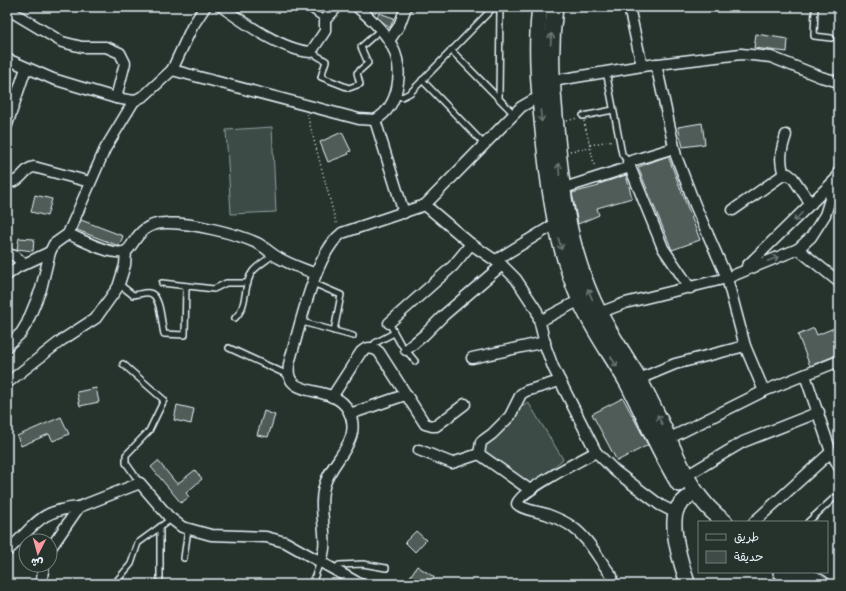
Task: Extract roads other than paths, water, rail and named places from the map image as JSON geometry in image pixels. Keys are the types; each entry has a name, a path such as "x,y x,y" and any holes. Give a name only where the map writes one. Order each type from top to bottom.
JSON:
{"main road":[{"path":"540,7 537,46 545,90 556,124 561,189 580,265 599,313 639,379 670,438 686,476 703,503 724,521"},
{"path":"555,7 545,90 549,190 555,224 563,253 580,300 593,327 628,384 675,477 688,498 707,521"},
{"path":"688,498 680,504 675,520 678,544 688,584"},
{"path":"783,573 800,584"},
{"path":"804,573 822,584"}],"street":[{"path":"7,59 53,79 116,98 134,101 140,99 157,86 172,70 192,27 205,7"},
{"path":"222,7 247,25 285,45 304,52 311,52 325,31 325,20 337,7"},
{"path":"172,70 359,119 375,120 383,115 395,95 398,64 389,41 357,7"},
{"path":"389,41 399,26 406,7"},
{"path":"629,7 642,66"},
{"path":"7,9 62,42 82,47 106,47 120,53 125,63 116,98"},
{"path":"320,562 324,553 321,505 323,488 326,480 344,454 350,440 352,422 350,414 342,403 332,397 293,385 288,375 290,360 314,278 323,256 339,236 349,230 425,205 514,114 527,103 545,90 606,71 728,55 751,54 775,58 821,77 839,82"},
{"path":"656,64 674,148 695,205 727,278 745,346 764,391"},
{"path":"7,125 26,68"},
{"path":"7,346 21,333 27,323 41,289 50,252 54,244 68,234 110,140 134,101"},
{"path":"375,120 404,213"},
{"path":"784,175 780,162 780,152 786,135"},
{"path":"561,189 596,178 674,148"},
{"path":"629,165 663,248 690,288"},
{"path":"7,182 16,182 31,167 34,167 90,182"},
{"path":"733,210 784,175 788,174 793,178 811,204"},
{"path":"736,274 757,258 838,177"},
{"path":"599,313 625,303 727,278 798,249 811,237 825,215 838,177"},
{"path":"425,205 471,244 499,263 516,279 527,293 537,311 545,342 560,381 596,452 616,471 660,505 676,513"},
{"path":"7,383 62,340 96,318 119,284 126,265 126,252 144,228 161,223 189,225 242,238 258,243 273,255 314,278"},
{"path":"406,350 424,335 499,263 555,224"},
{"path":"68,234 111,251 118,253 126,252"},
{"path":"389,322 453,266 471,244"},
{"path":"798,249 839,282"},
{"path":"7,275 24,264 50,252"},
{"path":"7,254 16,256 24,264"},
{"path":"540,322 580,300"},
{"path":"472,358 545,342"},
{"path":"639,379 675,364 745,346"},
{"path":"332,397 361,352 368,348 372,348 379,352 405,395 425,424 432,426 465,404"},
{"path":"670,438 764,391 839,360"},
{"path":"805,375 819,412 831,452 839,467"},
{"path":"479,454 481,442 492,434 510,416 521,394 526,391 560,381"},
{"path":"350,414 405,395"},
{"path":"686,476 743,442 819,412"},
{"path":"419,450 452,463 479,454"},
{"path":"596,452 519,497 517,504 550,515 576,530 592,546 612,576"},
{"path":"755,521 831,452"},
{"path":"479,454 530,490"},
{"path":"7,551 44,515 79,507 140,483 171,519 188,529 222,537 274,538 293,545 335,570 350,581 360,584"},
{"path":"58,537 79,507"},
{"path":"41,584 43,573"}],"lane":[{"path":"307,7 325,20"},
{"path":"395,95 402,98 406,96 494,7"},
{"path":"499,98 500,7"},
{"path":"815,7 814,36 831,38"},
{"path":"311,52 326,62 321,78 349,88 360,84 357,73 368,63 361,47 380,30"},
{"path":"451,50 514,114"},
{"path":"606,71 622,154 629,165"},
{"path":"422,80 484,144"},
{"path":"583,116 613,110"},
{"path":"235,318 244,306 248,283 253,271 273,255"},
{"path":"314,278 341,295 334,331"},
{"path":"162,283 214,289 226,283 248,283"},
{"path":"119,284 133,295 151,293 155,295 159,303 164,334 185,335 186,286"},
{"path":"302,322 353,336"},
{"path":"389,322 394,334 415,361"},
{"path":"372,348 375,343 394,334"},
{"path":"229,348 288,375"},
{"path":"123,364 164,400 150,432 126,455 126,463 140,483"},
{"path":"809,521 834,498"},
{"path":"114,584 131,564 138,543 171,519"},
{"path":"160,527 160,584"},
{"path":"184,558 188,529"},
{"path":"312,584 320,562"},
{"path":"335,570 343,564 363,564 386,568"}]}
